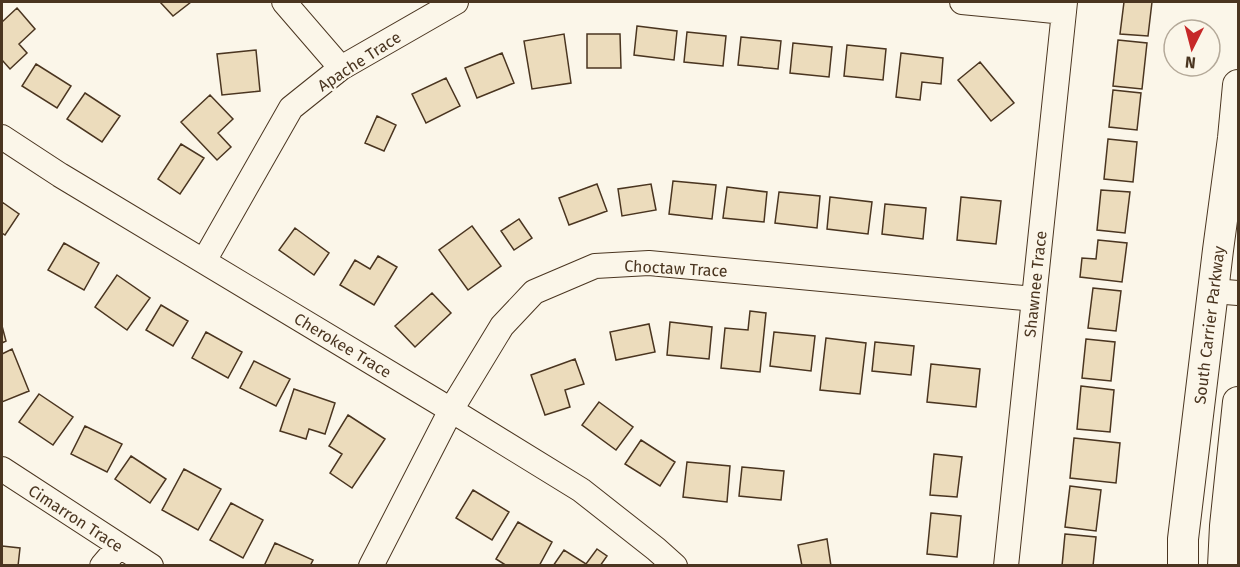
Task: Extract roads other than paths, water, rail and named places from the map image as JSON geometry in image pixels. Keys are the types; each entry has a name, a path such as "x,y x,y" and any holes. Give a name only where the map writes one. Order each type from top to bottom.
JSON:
{"main road":[{"name":"South Carrier Parkway","path":"1183,566 1183,539 1226,292 1233,138 1239,86"},
{"path":"1223,566 1225,526 1239,402"}],"street":[{"path":"284,2 341,68"},
{"name":"Apache Trace","path":"204,261 291,108 341,68 456,2"},
{"path":"962,2 1064,7"},
{"name":"Shawnee Trace","path":"1006,566 1064,7"},
{"name":"Cherokee Trace","path":"2,137 60,175 581,490 675,566"},
{"name":"Choctaw Trace","path":"371,566 451,410 502,326 534,292 595,266 649,263 1034,298"},
{"name":"Cimarron Trace","path":"2,469 152,566"},
{"path":"102,566 119,546"}]}
